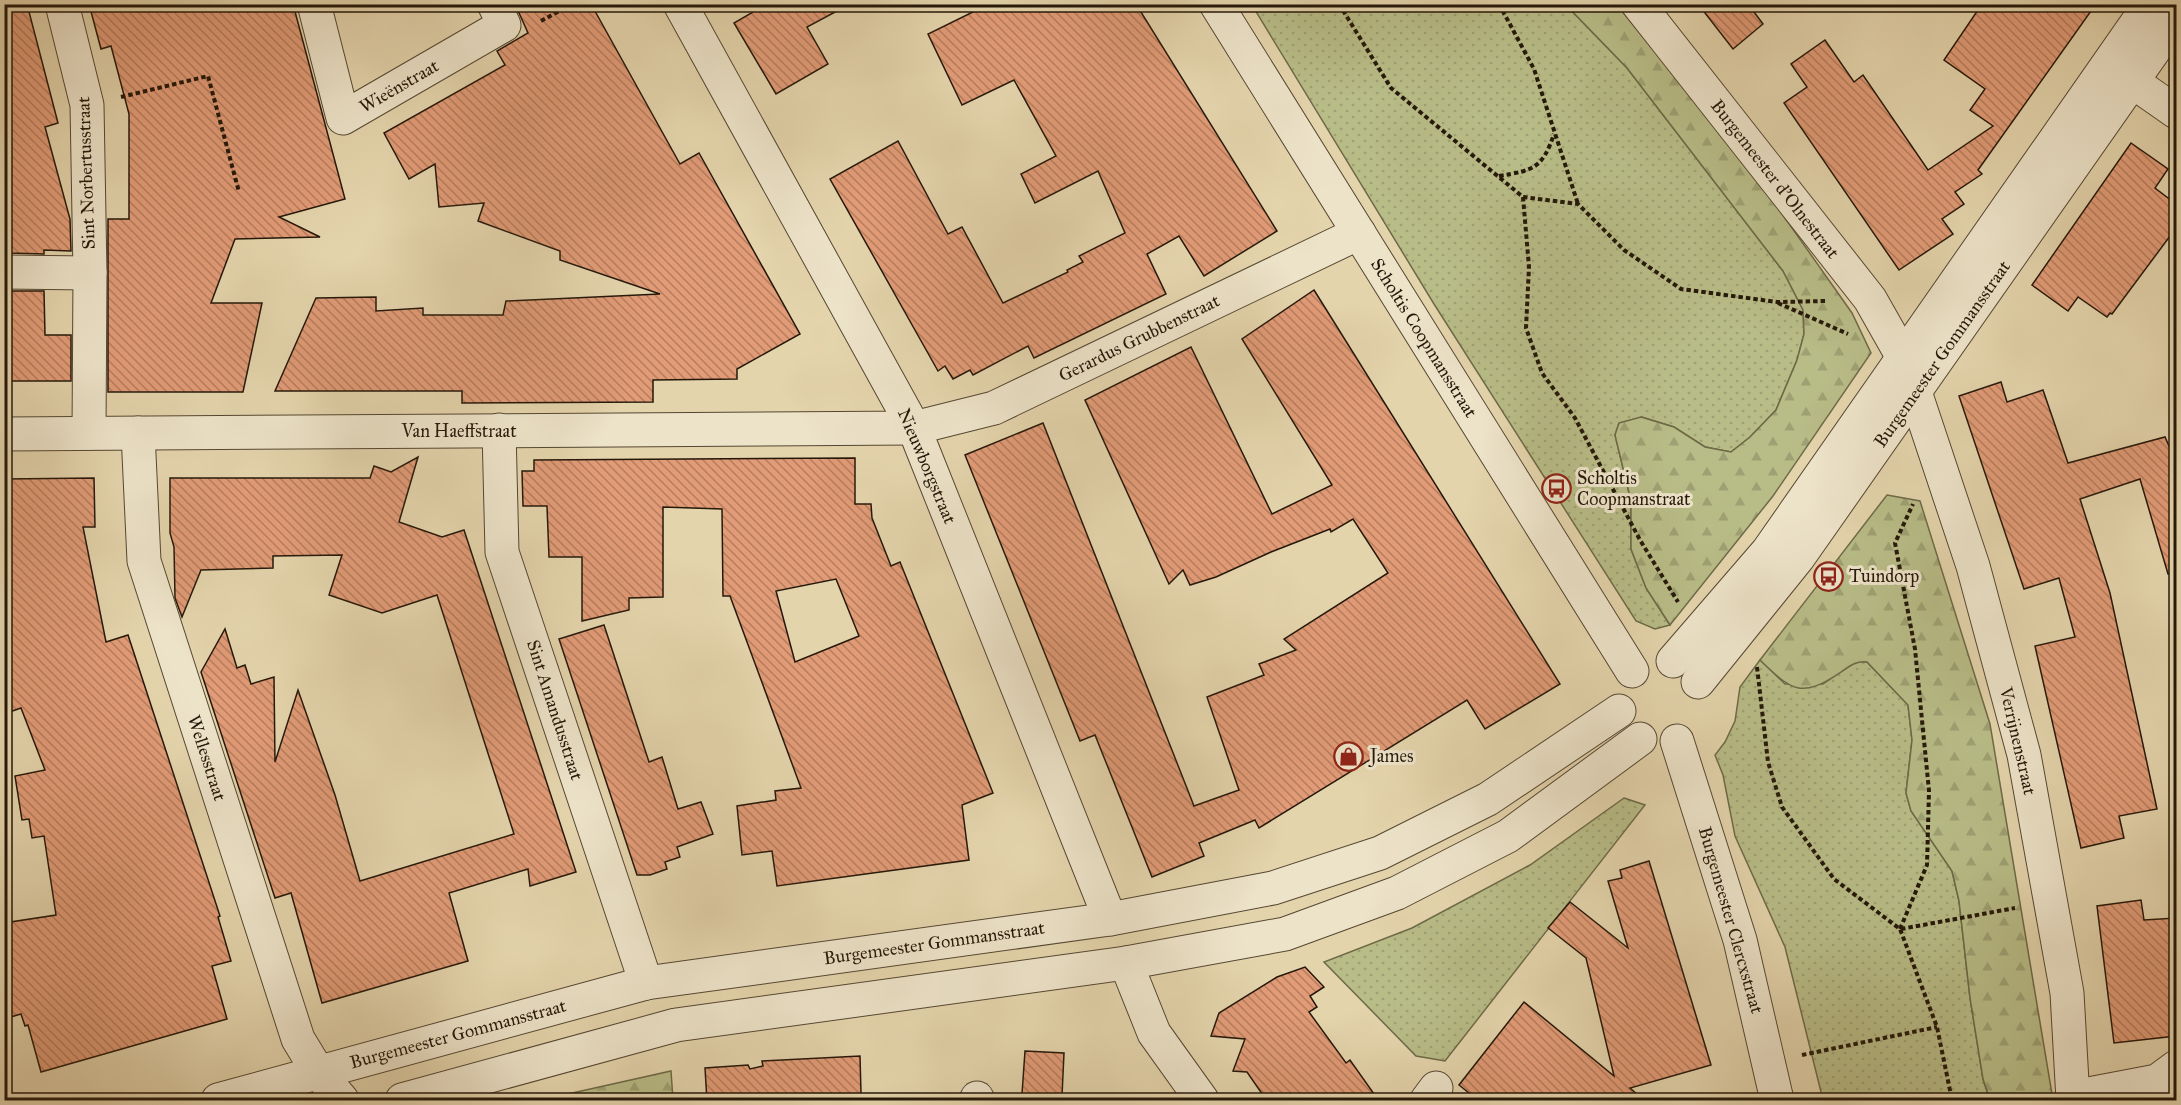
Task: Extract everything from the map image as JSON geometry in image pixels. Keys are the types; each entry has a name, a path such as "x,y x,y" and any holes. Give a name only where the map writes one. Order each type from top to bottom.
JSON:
{"street":[{"name":"Sint Norbertusstraat","path":"62,4 87,105 90,273 89,433"},
{"name":"Wieënstraat","path":"314,4 344,118 504,25 494,4"},
{"name":"Nieuwborgstraat","path":"680,4 914,428 1110,919"},
{"name":"Scholtis Coopmansstraat","path":"1216,4 1632,671"},
{"name":"Burgemeester d'Olnestraat","path":"1638,4 1870,299 1904,359 1916,392"},
{"name":"Burgemeester Gommansstraat","path":"1673,661 1768,551 2150,4"},
{"name":"Burgemeester Gommansstraat","path":"1694,714 1731,644 1798,558 2176,19"},
{"path":"2133,82 2176,112"},
{"name":"Gerardus Grubbenstraat","path":"914,428 994,408 1359,233"},
{"name":"Sint Norbertusstraat","path":"4,272 90,273"},
{"name":"Verrijnenstraat","path":"1916,392 1973,566 2024,756 2067,993 2073,1099"},
{"name":"Van Haeffstraat","path":"4,434 914,428"},
{"name":"Sint Amandusstraat","path":"499,430 502,552 646,983"},
{"name":"Wellesstraat","path":"138,433 144,561 298,1039 318,1072 342,1101"},
{"path":"1656,660 1673,661 1683,666 1694,714 1654,744 1640,739 1626,726 1619,711 1620,688 1632,671 1643,663 1656,660"},
{"name":"Burgemeester Gommansstraat","path":"219,1101 646,983 1110,919 1273,888 1380,853 1488,799 1619,711"},
{"name":"Burgemeester Clercxstraat","path":"1694,714 1740,940 1777,1101"},
{"path":"402,1101 676,1025 1126,963 1285,934 1397,893 1508,836 1640,739"},
{"path":"1126,963 1154,1033 1202,1101"},
{"path":"2073,1099 2157,1081 2176,1067"}],"path":[{"path":"1339,4 1391,88 1523,197 1578,204"},
{"path":"1499,4 1534,69 1578,204 1624,250 1681,289 1778,302 1851,336"},
{"path":"87,105 208,76 239,192"},
{"path":"1499,176 1530,171 1547,155 1554,134"},
{"path":"1523,197 1529,267 1526,328 1542,373 1575,418 1674,599 1704,626"},
{"path":"1900,929 1927,865 1929,791 1915,649 1895,543 1913,502"},
{"path":"1731,644 1758,668 1768,762 1782,807 1834,879 1900,929 1937,1027 1952,1101"},
{"path":"1900,929 2009,909"},
{"path":"1769,1061 1937,1027"},
{"path":"2023,1101 2039,1099"}],"green space":[{"path":"1252,5 1566,5 1627,68 1783,271 1803,310 1804,334 1797,360 1776,410 1750,437 1731,452 1705,447 1674,427 1642,417 1619,423 1615,435 1631,501 1631,549 1646,588 1670,625 1655,629 1636,621 1434,304"},
{"path":"1566,5 1617,5 1749,167 1852,313 1871,353 1773,496 1670,625 1646,588 1631,549 1631,501 1615,435 1619,423 1641,417 1674,427 1705,447 1731,452 1750,437 1776,410 1797,360 1804,334 1803,310 1783,271 1627,68"},
{"path":"1887,495 1920,501 1990,724 2053,1100 1990,1100 1983,1079 1970,998 1959,901 1952,871 1911,811 1906,793 1912,740 1908,705 1867,662 1854,664 1816,686 1798,688 1789,685 1760,660"},
{"path":"1760,660 1785,684 1823,684 1857,661 1867,662 1908,705 1912,740 1906,793 1911,811 1952,871 1959,901 1970,998 1983,1079 1990,1100 1823,1100 1785,947 1735,836 1723,775 1715,755 1725,742 1735,721 1740,687"},
{"path":"1624,798 1645,805 1445,1061 1416,1056 1324,962 1412,928 1530,865"},
{"path":"671,1071 673,1100 541,1100"}],"building":[{"path":"4,4 27,4 58,123 45,127 70,219 71,251 44,250 44,254 4,251"},
{"path":"89,4 293,4 345,199 279,217 320,237 235,239 211,303 262,303 243,392 108,392 108,219 129,219 129,114 111,46 101,49"},
{"path":"515,4 591,4 680,164 699,153 800,334 737,369 737,379 653,380 653,402 462,403 462,391 275,391 316,298 376,297 376,311 423,308 423,315 503,315 506,301 660,294 560,260 560,251 478,221 484,203 439,207 435,164 409,179 384,133 505,65 497,51 528,33"},
{"path":"767,4 850,4 807,27 828,64 776,94 734,23"},
{"path":"989,4 1136,4 1277,231 1204,276 1179,236 1147,254 1166,294 1034,358 1028,346 973,375 970,370 953,379 945,366 938,371 830,179 898,141 948,234 962,227 1003,303 1068,272 1067,270 1083,262 1079,256 1125,233 1098,171 1035,203 1021,174 1056,156 1014,80 962,105 928,34"},
{"path":"1698,4 1748,4 1763,24 1733,49"},
{"path":"1982,4 2096,4 1978,170 1982,174 1955,192 1964,204 1942,219 1953,234 1899,270 1784,103 1807,87 1791,64 1825,40 1854,82 1863,75 1928,170 1993,126 1970,110 1985,89 1944,60"},
{"path":"2131,143 2168,169 2155,188 2176,204 2176,228 2112,314 2110,313 2107,317 2078,297 2068,311 2032,285"},
{"path":"1314,290 1560,684 1485,729 1467,700 1259,828 1255,820 1199,843 1204,856 1152,877 1095,735 1080,741 965,455 1043,423 1194,806 1239,790 1207,697 1264,675 1259,664 1296,650 1284,639 1388,573 1353,519 1331,532 1330,529 1271,552 1216,577 1190,585 1183,570 1169,584 1085,400 1191,347 1272,514 1332,485 1242,339"},
{"path":"8,291 44,291 45,335 71,335 71,381 4,381 4,335 9,335"},
{"path":"2001,382 2007,402 2043,390 2068,463 2165,437 2176,462 2176,573 2168,574 2140,479 2080,499 2110,593 2157,809 2119,816 2124,838 2081,848 2035,646 2075,637 2059,578 2024,589 1959,396"},
{"path":"418,457 399,522 442,537 464,530 576,872 530,886 528,869 449,893 468,961 322,1003 291,893 275,898 201,672 225,629 237,668 245,665 251,684 274,677 275,762 298,690 335,795 360,881 514,834 437,595 382,613 329,595 342,555 273,556 273,568 201,570 182,617 175,598 174,547 170,533 170,478 370,478 374,466 391,472"},
{"path":"855,458 855,504 871,504 872,518 891,566 900,562 993,793 962,805 969,860 777,886 772,851 742,855 737,806 776,800 775,791 801,788 730,596 723,596 722,509 663,507 663,597 629,598 629,610 582,621 582,557 549,557 547,506 523,506 522,471 534,471 534,460","holes":["836,579 859,636 795,662 776,591"]},
{"path":"94,478 95,527 83,527 106,642 128,635 220,916 218,917 231,961 212,966 227,1019 41,1072 28,1025 25,1026 21,1014 4,1019 4,923 56,915 44,836 32,838 29,819 22,820 15,776 45,770 21,708 4,714 4,479"},
{"path":"604,625 649,762 662,757 678,809 701,802 713,834 677,847 680,857 665,862 667,869 650,875 637,875 559,639"},
{"path":"1649,861 1711,1065 1630,1088 1645,1101 1479,1101 1459,1085 1524,1002 1614,1076 1586,958 1548,928 1570,902 1628,948 1608,881 1622,878 1620,870"},
{"path":"2141,900 2144,920 2176,918 2176,1036 2114,1043 2097,906"},
{"path":"1305,967 1324,987 1310,996 1317,1007 1309,1012 1346,1063 1350,1060 1379,1101 1267,1101 1247,1072 1233,1071 1245,1039 1211,1036 1219,1013 1277,977"},
{"path":"1025,1051 1064,1053 1062,1096 1022,1094"},
{"path":"860,1056 861,1094 858,1094 858,1101 707,1101 705,1068 748,1065 750,1069 763,1066 762,1061"}],"place":[{"name":"Scholtis Coopmanstraat","path":"1556,488"},
{"name":"Tuindorp","path":"1828,576"},
{"name":"James","path":"1349,756"}]}
